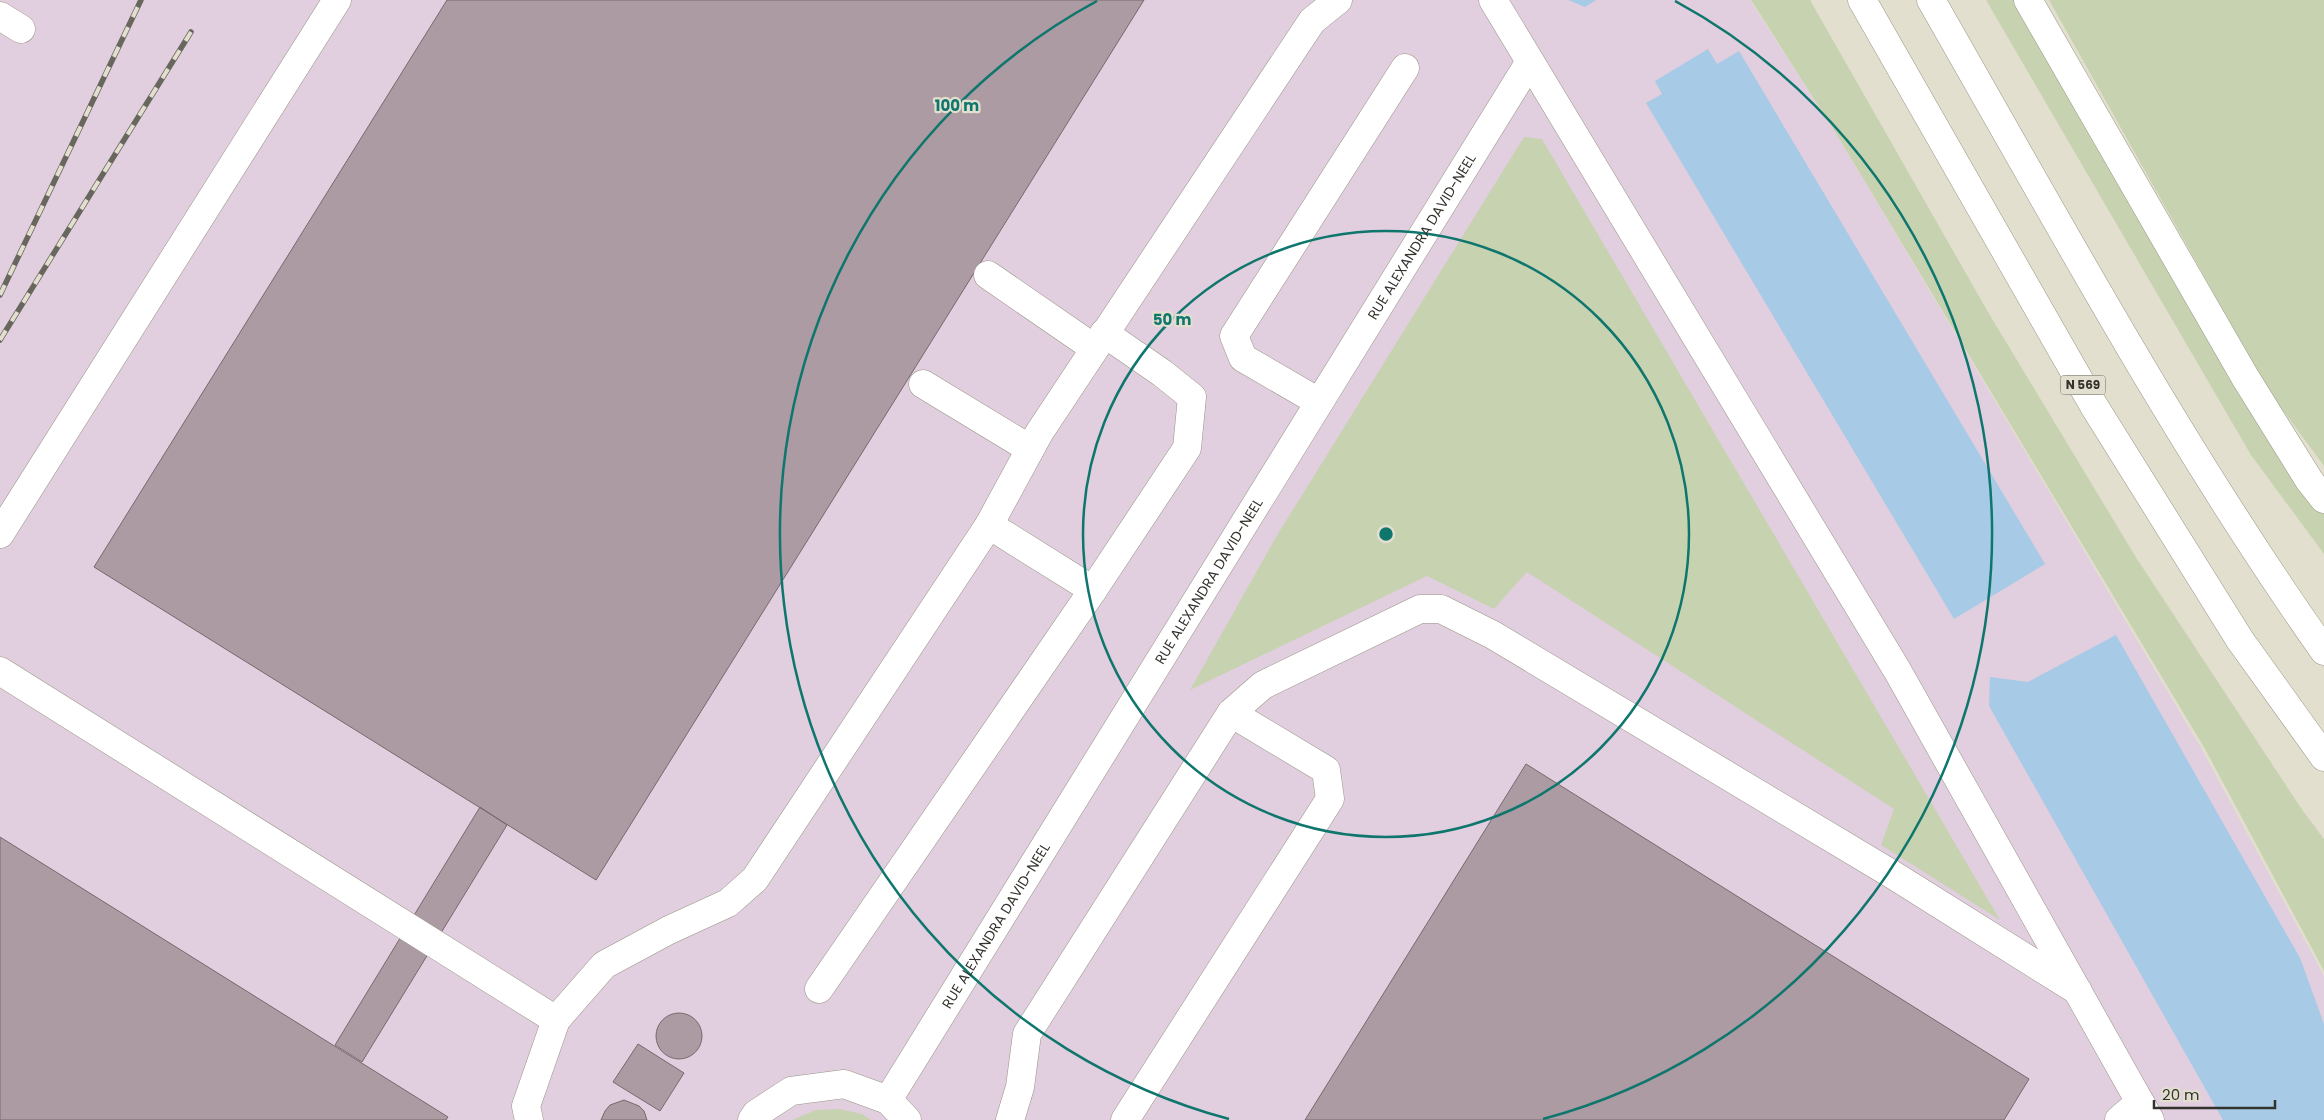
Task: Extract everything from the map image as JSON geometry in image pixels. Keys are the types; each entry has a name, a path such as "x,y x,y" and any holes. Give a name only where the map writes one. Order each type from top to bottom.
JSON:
{"main road":[{"path":"0,534 337,0"},
{"path":"528,1120 526,1106 556,1020 604,965 669,930 728,903 756,879 989,525 1030,449 1099,340 1312,21 1338,0"},
{"path":"1493,0 1529,63 1896,670 2145,1111 2119,1120"},
{"name":"N 569","path":"1862,0 2094,406 2240,640 2324,757"},
{"path":"1931,0 2145,374 2289,601 2324,651"},
{"path":"2028,0 2245,378 2309,480 2324,499"},
{"name":"RUE ALEXANDRA DAVID-NEEL","path":"888,1100 1529,63"},
{"path":"1319,402 1243,358 1234,336 1405,68"},
{"path":"819,989 1093,590 1187,448 1192,397 1162,373 1099,340 988,275"},
{"path":"923,384 1030,449"},
{"path":"989,525 1093,590"},
{"path":"1010,1120 1020,1087 1028,1034 1231,712 1262,685 1420,609 1441,609 1493,635 1890,872 2078,991"},
{"path":"0,671 556,1020"},
{"path":"1125,1120 1330,798 1326,770 1231,712"},
{"path":"752,1120 756,1114 790,1091 844,1084 888,1100 907,1120"}],"shaded area":[{"path":"0,0 1750,0 1840,140 2201,748 2324,976 2324,1120 0,1120"}],"green space":[{"path":"1751,0 1810,0 1988,312 2137,559 2301,808 2324,839 2324,971 2205,749 1840,140"},
{"path":"1986,0 2019,0 2324,506 2324,554 2251,455"},
{"path":"2049,0 2324,0 2324,466 2268,390"},
{"path":"1524,137 1542,139 2000,920 1881,845 1894,809 1527,572 1494,609 1427,576 1190,690 1276,537"},
{"path":"839,1109 862,1114 871,1120 792,1120 816,1110"}],"water":[{"path":"1568,0 1596,0 1585,7"},
{"path":"1708,49 1717,64 1739,51 2045,564 1954,619 1646,103 1662,94 1655,81"},
{"path":"2116,635 2300,958 2324,1024 2324,1120 2223,1120 1989,706 1990,677 2028,682"}],"building":[{"path":"447,0 1144,0 596,880 94,567"},
{"path":"1526,764 2029,1079 2004,1120 1305,1120"},
{"path":"480,807 507,825 362,1062 335,1045"},
{"path":"0,837 448,1117 446,1120 0,1120"},
{"path":"674,1013 684,1013 698,1023 702,1036 698,1049 692,1055 684,1059 674,1059 660,1049 656,1041 656,1031 666,1017"},
{"path":"638,1044 684,1073 660,1111 613,1082"},
{"path":"624,1100 639,1106 644,1111 647,1120 601,1120 610,1105"}],"railway":[{"path":"0,295 141,0"},
{"path":"0,340 191,32"}]}
